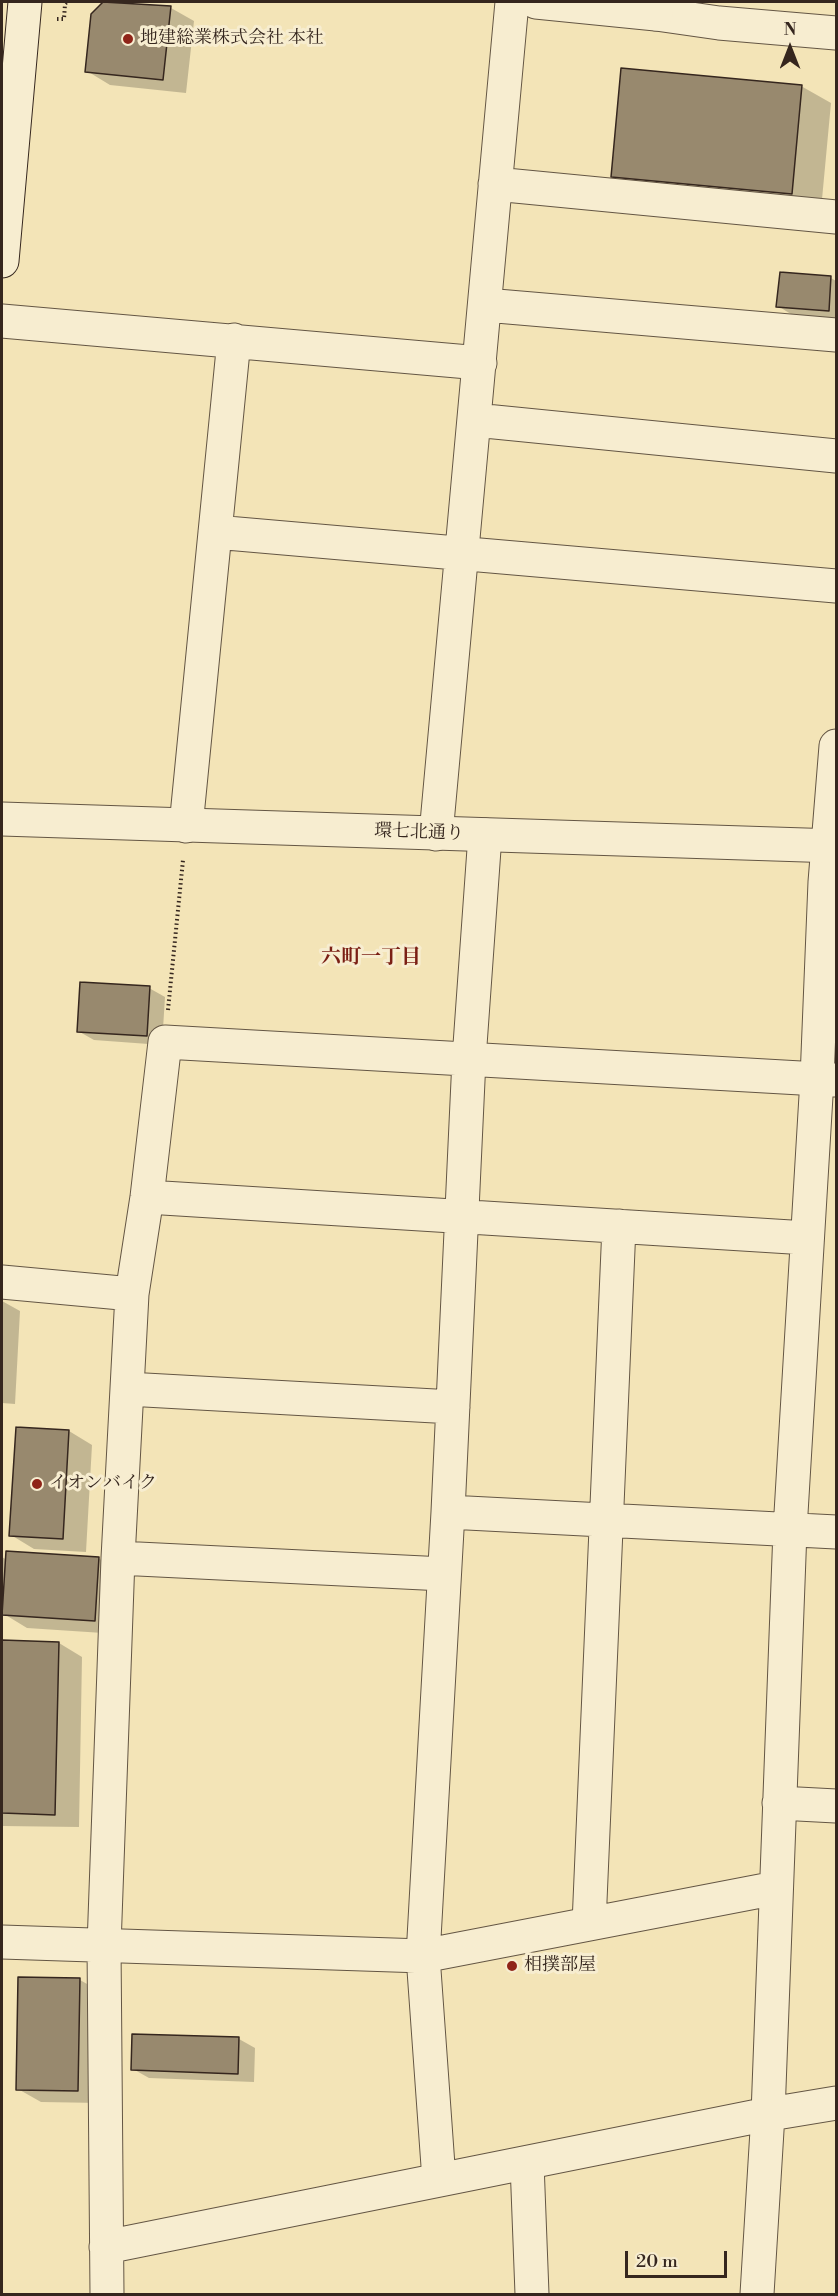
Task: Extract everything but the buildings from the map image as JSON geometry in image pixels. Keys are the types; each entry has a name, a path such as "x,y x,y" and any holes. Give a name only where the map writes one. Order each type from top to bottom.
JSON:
{"street":[{"path":"2,261 25,2"},
{"path":"436,834 512,2"},
{"path":"536,2 656,14 720,12 837,33"},
{"path":"495,184 837,217"},
{"path":"485,305 837,335"},
{"path":"2,321 480,363"},
{"path":"186,826 234,340"},
{"path":"475,420 837,456"},
{"path":"215,532 837,586"},
{"path":"757,2295 768,2114 790,1530 807,1238 827,1079 832,846 837,746"},
{"name":"環七北通り","path":"2,819 832,846"},
{"path":"439,2180 423,1956 448,1512 469,1059 485,835"},
{"path":"107,2295 104,1946 118,1558 132,1294 147,1197 165,1042 827,1079"},
{"path":"147,1197 807,1238"},
{"path":"589,1924 619,1226"},
{"path":"2,1282 132,1294"},
{"path":"127,1389 453,1407"},
{"path":"448,1512 837,1532"},
{"path":"118,1558 444,1574"},
{"path":"779,1803 837,1806"},
{"path":"2,1942 423,1956 776,1888"},
{"path":"106,2247 768,2114 837,2103"},
{"path":"527,2163 532,2295"}],"path":[{"path":"165,1042 186,826"}],"place":[{"name":"地建総業株式会社 本社","path":"128,39"},
{"name":"イオンバイク","path":"37,1484"},
{"name":"相撲部屋","path":"512,1966"}],"district":[{"name":"六町一丁目","path":"371,958"}]}
